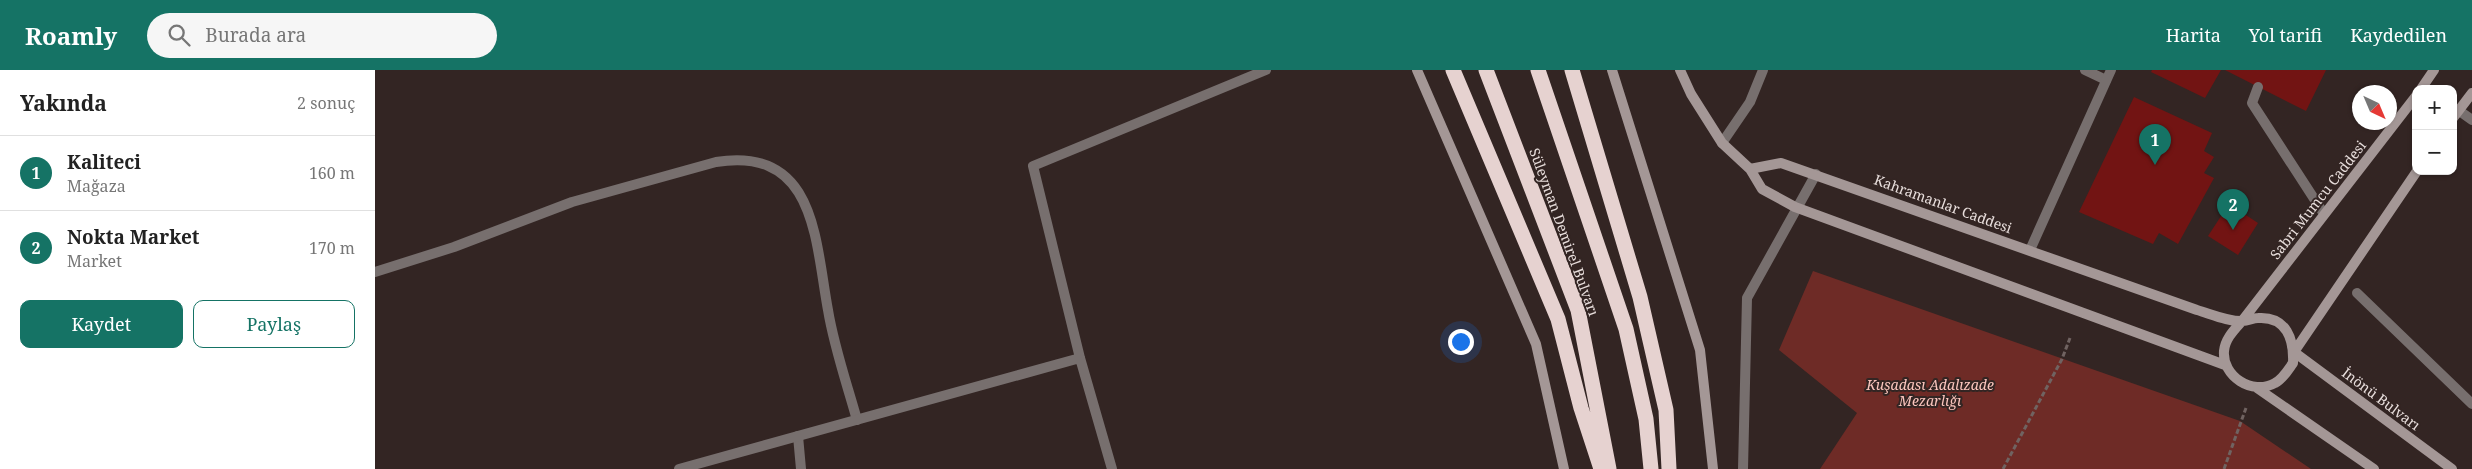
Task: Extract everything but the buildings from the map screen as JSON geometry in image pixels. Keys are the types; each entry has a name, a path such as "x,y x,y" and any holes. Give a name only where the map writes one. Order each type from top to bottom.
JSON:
{"highway":[{"path":"1453,70 1558,318 1581,408 1601,469"},
{"name":"Süleyman Demirel Bulvarı","path":"1486,70 1578,310 1609,469"},
{"name":"Süleyman Demirel Bulvarı","path":"1537,70 1626,329 1645,419 1651,469"},
{"path":"1572,70 1639,297 1666,410 1669,469"}],"main road":[{"path":"1417,70 1536,344 1564,469"},
{"path":"1612,70 1700,350 1713,469"},
{"path":"1680,70 1691,94 1722,143 1750,169 1762,189 1796,208 2225,365 2236,378 2246,385 2257,388 2374,469"},
{"path":"2424,85 2434,70"},
{"path":"2457,113 2472,92"},
{"name":"Sabri Mumcu Caddesi","path":"2242,321 2412,101"},
{"name":"Kahramanlar Caddesi","path":"1750,169 1781,163 2197,310 2242,321"},
{"path":"2294,352 2414,175"},
{"path":"2225,365 2224,349 2230,334 2242,321 2259,318 2273,320 2291,334 2294,352 2293,363 2275,383 2257,388"},
{"name":"İnönü Bulvarı","path":"2294,352 2452,469"}],"street":[{"path":"1112,469 1080,358 1033,166 1267,70"},
{"path":"1722,143 1750,102 1763,70"},
{"path":"2085,70 2107,80"},
{"path":"2030,250 2111,70"},
{"path":"2258,88 2252,103 2324,214"},
{"path":"2457,114 2472,120"},
{"path":"375,272 454,248 572,202 716,162 730,160 757,162 773,168 787,177 805,200 816,238 828,312 857,420"},
{"path":"1743,469 1747,298 1816,174"},
{"path":"2357,293 2472,404"},
{"path":"679,469 1080,358"},
{"path":"799,436 801,469"}],"path":[{"path":"2003,469 2062,359 2070,338"},
{"path":"2224,469 2246,408"}],"green space":[{"name":"Kuşadası Adalızade Mezarlığı","path":"1813,271 2240,421 2311,469 1820,469 1857,413 1779,350"}],"place":[{"name":"Kaliteci","path":"2155,165"},
{"name":"Nokta Market","path":"2233,230"}]}
